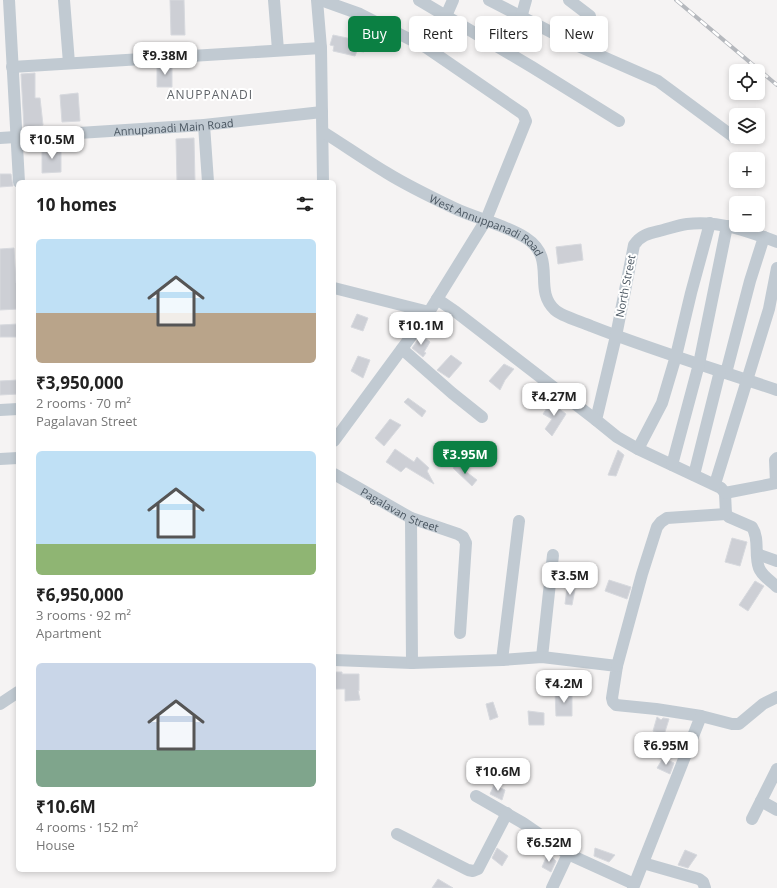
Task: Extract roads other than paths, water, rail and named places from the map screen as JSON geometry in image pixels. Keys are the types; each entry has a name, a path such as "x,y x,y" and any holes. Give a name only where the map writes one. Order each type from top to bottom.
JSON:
{"street":[{"path":"9,0 19,180"},
{"path":"64,0 69,63"},
{"path":"274,0 278,50"},
{"path":"317,0 321,48 323,180"},
{"path":"321,0 360,14 427,48 523,114 526,121 525,127 486,220 437,299 336,438"},
{"path":"418,0 446,16 453,0"},
{"path":"489,0 517,16"},
{"path":"522,16 526,0"},
{"path":"569,0 590,16"},
{"path":"542,28 658,81 729,134"},
{"path":"467,29 619,121"},
{"path":"12,67 321,48"},
{"name":"Annupanadi Main Road","path":"0,138 204,125 322,112"},
{"path":"204,125 208,180"},
{"name":"West Annuppanadi Road","path":"323,132 388,173 455,208 518,233 531,241 543,259 545,293 548,302 556,312 616,336 777,390"},
{"path":"638,449 662,403 676,356 710,223"},
{"name":"North Street","path":"616,336 634,245 638,238 686,224 710,223 727,226 777,242"},
{"path":"672,465 699,364 727,226"},
{"path":"694,475 723,372 764,237"},
{"path":"715,484 768,309 777,268"},
{"path":"336,289 428,312"},
{"path":"437,299 618,437 638,449 721,488 725,493 726,514"},
{"path":"596,420 616,336"},
{"path":"402,349 482,417"},
{"path":"0,410 16,409"},
{"path":"336,422 346,425"},
{"path":"0,459 16,458"},
{"path":"725,493 776,483 775,460 777,458"},
{"name":"Pagalavan Street","path":"336,475 411,518 463,537 466,543 460,633"},
{"path":"777,587 762,573 759,568 756,536 752,527 729,517 726,514 667,518 661,522 657,527 642,574 617,666 612,698 616,705 701,716 732,724 738,724 764,704 777,697"},
{"path":"411,518 412,663"},
{"path":"502,660 519,521"},
{"path":"757,554 777,561"},
{"path":"542,657 553,555"},
{"path":"336,660 412,663 542,657 617,666"},
{"path":"0,704 16,693"},
{"path":"476,796 507,813 568,854 633,886 701,716"},
{"path":"752,820 777,769"},
{"path":"761,801 777,810"},
{"path":"397,834 468,870 473,871 478,869 507,813"},
{"path":"552,888 568,854"},
{"path":"643,863 700,879 705,888"}],"railway":[{"path":"676,0 777,85"}],"district":[{"name":"ANUPPANADI","path":"210,94"}]}
